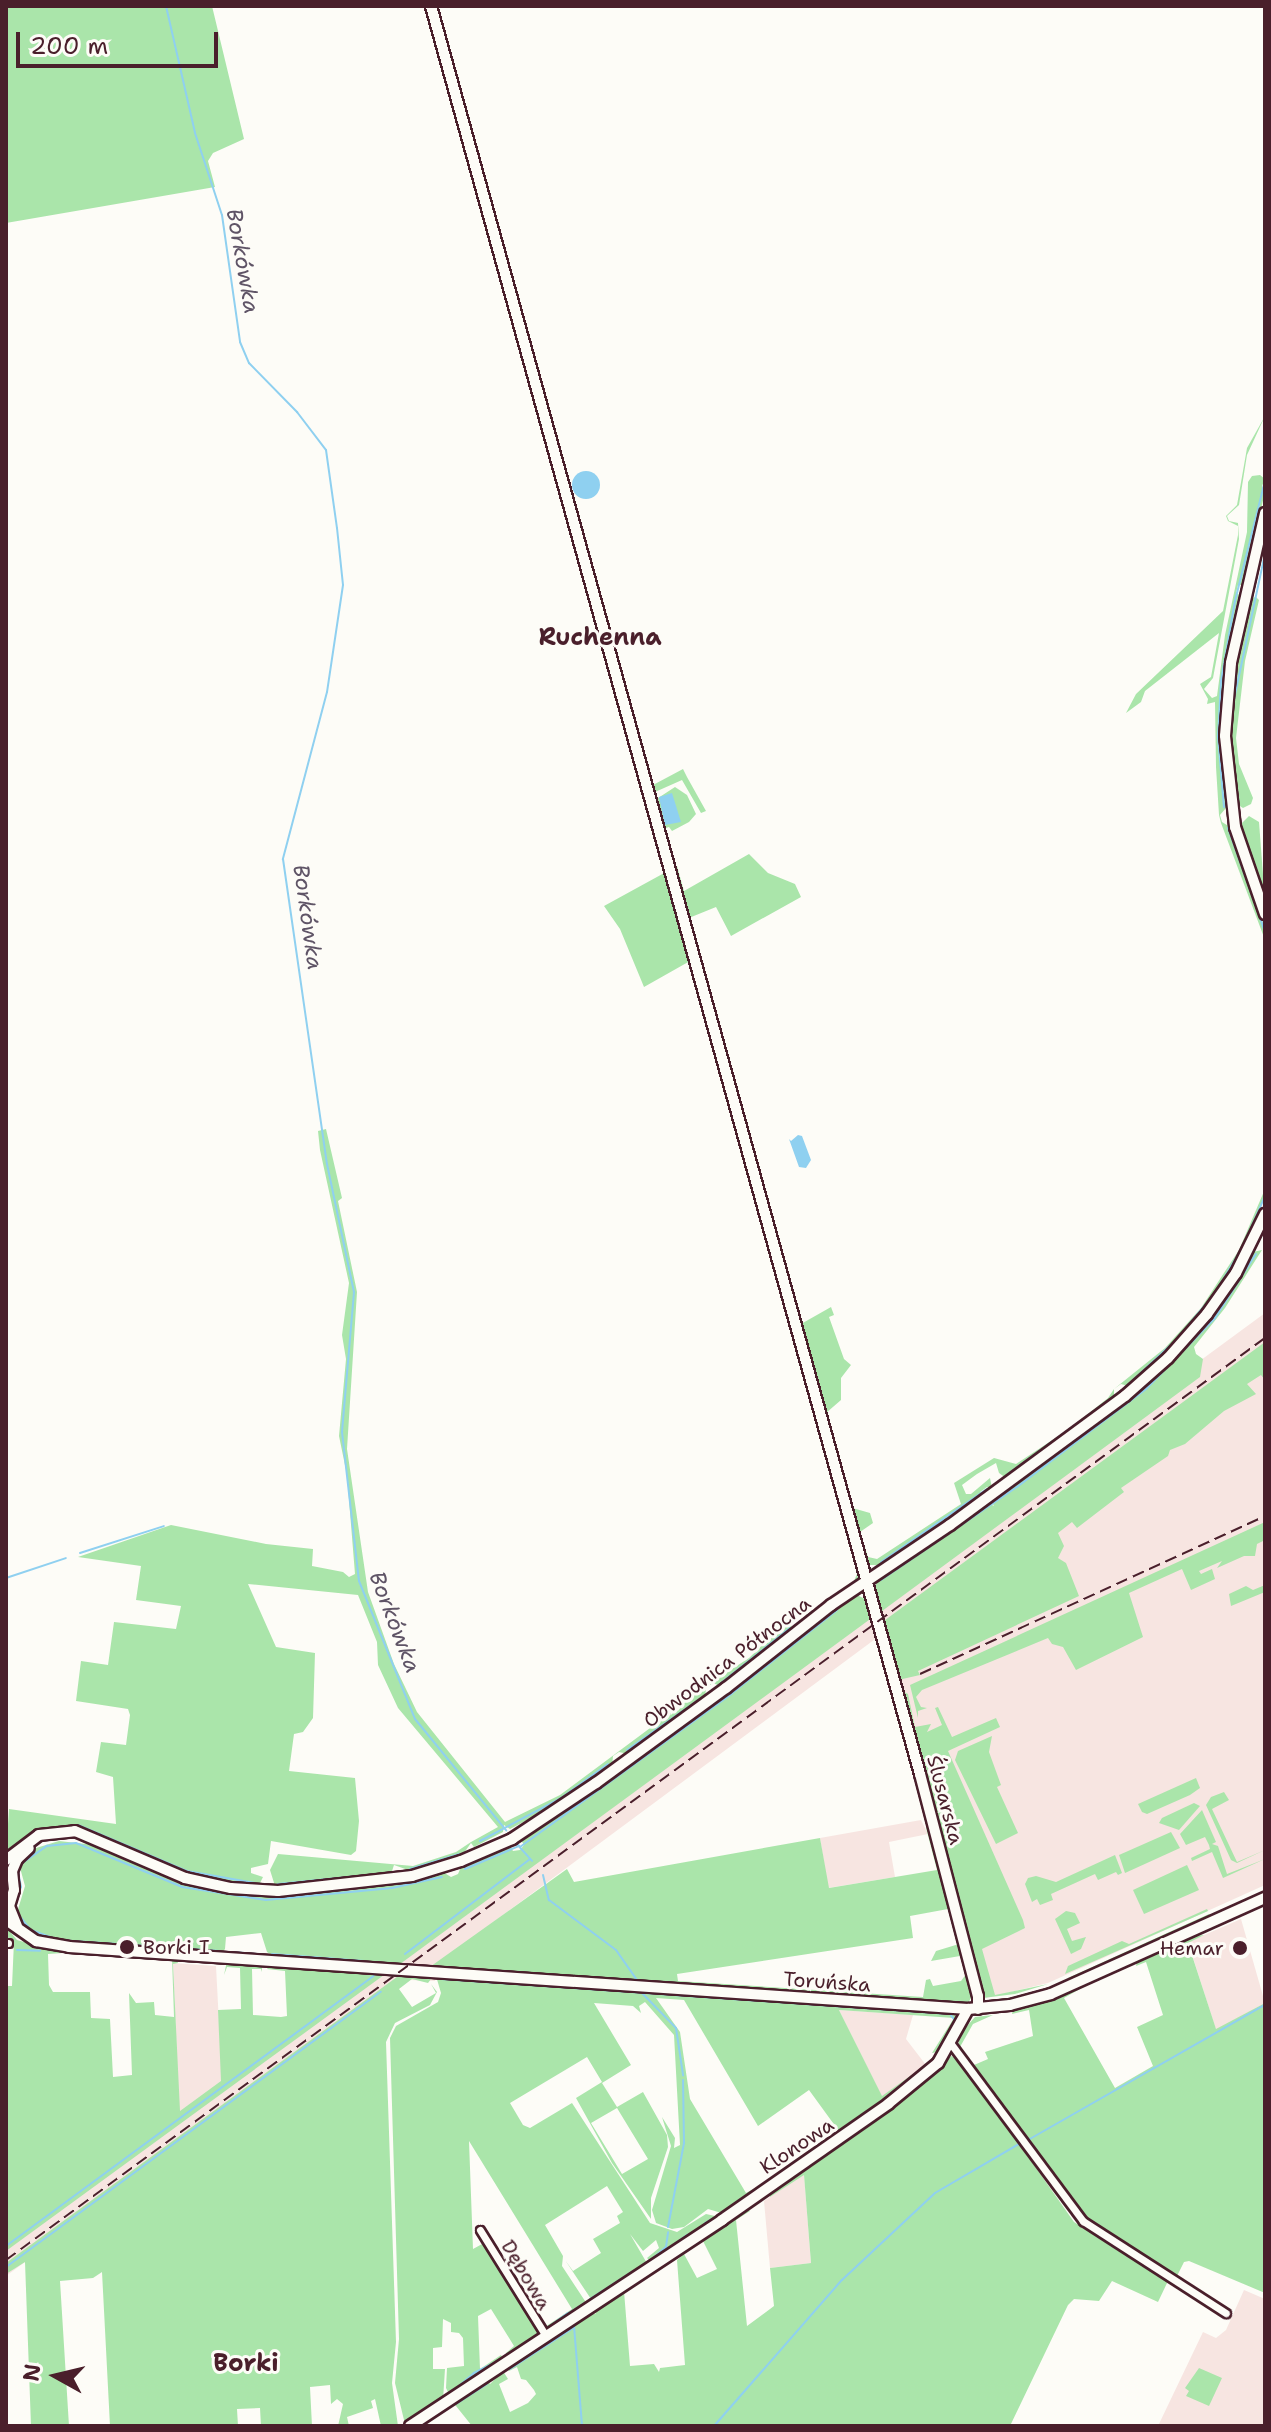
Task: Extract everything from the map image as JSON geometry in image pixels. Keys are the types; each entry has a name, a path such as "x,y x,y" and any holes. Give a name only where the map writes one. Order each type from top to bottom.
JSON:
{"street":[{"name":"Ślusarska","path":"431,6 872,1602 974,1981 973,2009"},
{"path":"1265,513 1231,663 1225,736 1235,827 1265,914"},
{"name":"Obwodnica Północna","path":"6,1860 27,1841 49,1832 75,1831 170,1873 245,1890 294,1890 365,1884 444,1867 498,1846 559,1810 866,1581 1025,1471 1154,1371 1220,1297 1243,1260 1265,1214"},
{"name":"Obwodnica Północna","path":"9,1875 15,1862 37,1843 59,1837 97,1840"},
{"path":"9,1875 14,1890 8,1900 17,1928"},
{"name":"Toruńska","path":"6,1920 31,1938 55,1946 973,2009 1010,2005 1051,1994 1265,1898"},
{"name":"Klonowa","path":"410,2426 852,2130 926,2075 973,2009"},
{"path":"951,2044 1083,2221 1226,2313"},
{"name":"Dębowa","path":"480,2230 546,2336"}],"shaded area":[{"path":"1265,1313 1265,1885 1048,1983 986,1998 886,1631 437,1964 435,1981 409,1980 6,2276 6,2238 179,2111 173,1963 216,1966 222,2080"},
{"path":"921,1820 928,1834 889,1842 895,1877 828,1888 820,1838"},
{"path":"1241,1919 1265,2003 1216,2030 1188,1942"},
{"path":"839,2010 913,2015 906,2039 926,2065 882,2097"},
{"path":"804,2174 811,2263 770,2268 764,2201"},
{"path":"1244,2290 1265,2299 1265,2426 1158,2426 1203,2332 1216,2338 1226,2330"}],"green space":[{"path":"6,6 212,6 244,139 213,153 208,161 215,187 6,223"},
{"path":"1265,416 1247,455 1239,505 1227,516 1229,521 1238,523 1239,539 1213,678 1204,689 1212,698 1217,696 1225,635 1247,532 1248,482 1252,476 1260,475 1265,479 1262,486 1265,492 1243,585 1238,585 1236,593 1240,595 1223,682 1220,755 1226,808 1220,815 1222,822 1230,827 1265,928 1265,940 1219,815 1215,702 1207,704 1208,699 1200,684 1211,677 1219,633 1145,691 1141,702 1126,713 1136,694 1223,611 1238,535 1238,526 1228,521 1226,516 1237,505 1247,448"},
{"path":"1251,598 1259,600 1245,661 1236,738 1239,764 1253,798 1251,804 1243,808 1235,803 1230,720 1239,645"},
{"path":"683,769 706,811 701,813 682,780 655,792 653,785"},
{"path":"675,787 687,795 696,814 689,822 672,831 669,827 663,829 655,800"},
{"path":"1249,816 1259,822 1265,901 1240,825"},
{"path":"749,854 768,873 795,884 801,897 731,936 716,907 679,922 690,961 644,987 620,929 604,906 677,866 684,891"},
{"path":"326,1129 342,1198 338,1201 357,1292 347,1449 368,1592 394,1664 417,1712 505,1822 560,1795 712,1682 749,1658 798,1611 808,1614 854,1581 857,1574 853,1552 858,1578 809,1615 798,1612 792,1618 791,1630 743,1669 724,1684 721,1681 720,1686 713,1683 706,1688 705,1698 628,1754 619,1752 613,1756 612,1766 563,1801 510,1829 504,1825 503,1832 474,1847 471,1843 461,1857 411,1871 394,1865 391,1874 275,1886 270,1870 278,1854 413,1866 456,1852 471,1842 498,1827 398,1708 378,1665 377,1642 358,1595 248,1584 276,1647 315,1653 313,1718 303,1732 294,1734 289,1771 355,1778 359,1821 356,1851 351,1855 271,1841 268,1864 251,1868 251,1873 263,1877 259,1885 231,1884 186,1874 75,1827 38,1832 6,1854 9,1809 116,1824 113,1777 96,1772 101,1742 126,1745 130,1715 128,1709 76,1701 81,1661 108,1665 114,1622 176,1629 181,1606 136,1600 141,1566 78,1557 171,1525 266,1544 313,1549 312,1566 343,1572 349,1577 355,1574 347,1475 339,1436 346,1359 342,1335 349,1283 320,1150 318,1131"},
{"path":"1265,1189 1259,1217 1224,1283 1165,1354 1128,1386 1121,1384 1114,1389 1165,1348 1201,1308 1239,1250"},
{"path":"1262,1250 1225,1308 1194,1347 1196,1354 1203,1359 1200,1377 878,1614 874,1589 879,1578 990,1504 994,1506 992,1502 1144,1387 1198,1333 1224,1300 1253,1252"},
{"path":"831,1307 834,1315 829,1317 844,1359 851,1365 841,1378 841,1400 826,1413 801,1324"},
{"path":"1265,1342 1265,1380 1261,1375 1247,1384 1256,1394 1224,1411 1185,1444 1170,1450 1168,1456 1121,1488 1124,1492 1077,1528 1072,1522 1058,1533 1064,1546 1058,1558 1066,1563 1079,1596 918,1671 920,1675 898,1680 881,1623"},
{"path":"1114,1389 1114,1399 1006,1478 999,1473 996,1463 977,1474 962,1485 966,1494 971,1494 990,1478 992,1488 987,1487 980,1492 982,1495 881,1565 870,1565 849,1507 870,1513 873,1523 860,1532 868,1557 877,1559 961,1504 954,1483 994,1458 1016,1464 1069,1429 1108,1398"},
{"path":"1265,1522 1265,1540 1257,1544 1255,1556 1244,1556 1217,1568 1222,1561 1199,1571 1201,1574 1212,1569 1215,1579 1191,1590 1182,1569 1129,1593 1143,1637 1076,1670 1063,1647 1052,1644 1048,1638 922,1690 916,1697 921,1707 927,1708 918,1711 918,1718 910,1685"},
{"path":"1265,1585 1265,1592 1231,1606 1229,1594 1246,1586 1253,1590"},
{"path":"857,1595 867,1600 873,1617 396,1967 273,1956 267,1952 261,1933 226,1937 225,1949 221,1954 58,1941 34,1934 16,1916 25,1886 19,1864 22,1865 25,1856 36,1848 59,1841 95,1845 183,1883 245,1895 278,1896 355,1890 443,1872 451,1877 458,1874 461,1867 510,1846 513,1851 520,1850 524,1845 521,1840 711,1705 814,1623"},
{"path":"902,1691 908,1694 915,1727 931,1724 927,1732 942,1725 935,1708 938,1707 952,1737 996,1718 1000,1727 948,1751 1025,1928 982,1949 995,1995 1048,1984 1015,1994 983,1998"},
{"path":"992,1736 989,1752 1001,1785 997,1787 1018,1833 996,1844 955,1760 958,1751"},
{"path":"1196,1778 1200,1788 1190,1795 1147,1814 1142,1812 1138,1804"},
{"path":"1224,1792 1229,1800 1212,1809 1237,1862 1265,1850 1237,1863 1231,1860 1206,1805 1211,1797"},
{"path":"1194,1803 1200,1806 1179,1830 1159,1823 1162,1818"},
{"path":"1202,1810 1216,1842 1212,1844 1218,1846 1227,1874 1265,1859 1223,1878 1212,1852 1192,1861 1191,1858 1210,1849 1209,1845 1205,1837 1186,1845 1180,1834"},
{"path":"926,1828 931,1828 974,1990 969,2002 963,2004 427,1969 567,1869 574,1882 820,1838 829,1888 937,1870","holes":["948,1909 959,1944 936,1951 931,1961 960,1956 967,1973 961,1981 933,1986 930,1979 926,1980 923,1997 678,1981 677,1974 913,1938 910,1916"]},
{"path":"1171,1832 1180,1848 1125,1873 1119,1855"},
{"path":"1115,1855 1122,1873 1118,1875 1116,1872 1098,1880 1095,1874 1051,1894 1053,1900 1040,1905 1037,1899 1032,1902 1025,1884 1028,1878 1036,1876 1056,1882"},
{"path":"1187,1865 1199,1890 1144,1914 1133,1890"},
{"path":"1207,1909 1065,1974 1068,1966 1122,1941 1129,1944"},
{"path":"1066,1911 1075,1913 1080,1923 1067,1929 1072,1941 1086,1937 1081,1949 1071,1954 1055,1919"},
{"path":"1209,1914 1211,1917 1073,1979 1068,1978"},
{"path":"6,1927 17,1940 63,1953 48,1954 49,1985 53,1992 90,1992 91,2018 110,2019 113,2077 132,2075 129,1993 136,2003 154,2002 155,2015 174,2017 172,1958 177,1960 178,1963 173,1964 180,2111 221,2081 218,2010 241,2009 240,1968 227,1967 224,1975 227,1961 262,1965 262,1972 261,1969 252,1969 253,2015 281,2017 287,2016 285,1971 267,1969 271,1964 388,1972 6,2251 6,1986 12,1986 14,1941 6,1938"},
{"path":"1204,1935 1188,1943 1216,2029 1265,2003 1265,2293 1189,2261 1184,2262 1177,2276 1091,2223 1080,2214 958,2046 960,2034 975,2017 993,2015 973,2024 960,2047 974,2065 988,2059 985,2052 1033,2036 1029,2010 1012,2014 1013,2009 1087,1985 1064,1998 1115,2088 1153,2066 1137,2027 1163,2015 1146,1962 1136,1966 1137,1961"},
{"path":"401,1974 429,1976 431,1979 428,1983 412,1979 399,1989 412,2007 436,1993 431,1984 437,1992 430,2005 395,2023 386,2042 396,2342 392,2383 398,2426 381,2426 375,2399 371,2401 373,2408 347,2417 349,2426 338,2426 343,2404 337,2399 331,2404 330,2385 310,2387 312,2426 261,2426 260,2408 237,2409 238,2426 110,2426 102,2272 93,2278 60,2281 69,2426 31,2426 25,2262 6,2274 6,2263"},
{"path":"436,1976 952,2012 958,2019 943,2051 932,2053 954,2018 839,2010 882,2096 913,2074 916,2078 911,2077 899,2085 841,2134 809,2090 758,2126 684,2000 656,1998 680,2032 690,2099 746,2193 757,2187 758,2190 725,2214 708,2209 684,2227 672,2229 656,2223 652,2210 671,2146 662,2117 675,2138 674,2148 680,2145 674,2035 645,2002 639,2006 641,2013 633,2006 594,2003 631,2065 602,2083 617,2107 643,2092 667,2135 668,2147 651,2198 651,2219 612,2163 576,2098 602,2082 587,2057 510,2103 523,2125 530,2128 572,2103 650,2223 677,2232 706,2214 715,2216 715,2219 651,2262 647,2258 659,2248 656,2240 643,2251 630,2234 648,2265 593,2302 565,2260 573,2271 601,2253 593,2239 620,2223 617,2216 623,2212 607,2186 545,2225 563,2256 562,2266 587,2304 548,2330 545,2327 572,2309 469,2141 473,2249 484,2243 539,2335 509,2357 506,2353 514,2346 491,2309 478,2316 480,2369 501,2355 504,2361 449,2394 446,2388 447,2368 464,2366 463,2338 459,2333 451,2332 451,2323 443,2319 442,2347 433,2348 433,2369 445,2369 443,2400 405,2424 395,2383 399,2339 390,2038 396,2026 438,2002 441,1993","holes":["617,2108 648,2159 622,2174 591,2123"]},
{"path":"951,2056 960,2060 1074,2222 1168,2281 1158,2302 1112,2281 1099,2301 1074,2299 1068,2305 1010,2426 472,2426 454,2404 488,2381 490,2384 503,2371 508,2379 499,2384 510,2412 528,2403 536,2394 534,2390 526,2380 521,2379 517,2367 509,2371 507,2368 591,2313 596,2314 594,2311 624,2291 630,2366 654,2364 659,2372 660,2368 685,2365 677,2260 684,2254 697,2278 717,2269 702,2239 745,2207 750,2211 736,2220 747,2326 774,2306 770,2268 811,2263 804,2175 770,2197 770,2190 889,2110"},
{"path":"1199,2368 1222,2378 1209,2406 1186,2396 1189,2391 1185,2388"}],"water":[{"path":"586,471 596,475 600,485 596,495 586,499 576,495 572,485 576,475"},
{"path":"672,793 681,822 665,825 659,797"},
{"path":"798,1135 802,1136 811,1160 806,1168 799,1167 789,1139 791,1141"}],"waterway":[{"name":"Borkówka","path":"166,6 195,133 222,215 240,342 249,363 297,412 326,450 337,528 343,585 327,692 283,859 327,1164 354,1292 342,1432 359,1581 415,1719 506,1830"},
{"path":"1224,807 1218,737 1221,681 1235,601 1264,485"},
{"path":"1233,704 1265,553"},
{"path":"1231,718 1231,744"},
{"path":"1241,826 1245,842"},
{"path":"1228,828 1265,932"},
{"path":"1261,886 1265,896"},
{"path":"1129,1384 1176,1340 1215,1293 1242,1248 1265,1196"},
{"path":"881,1580 1017,1487 1146,1389 1215,1318 1256,1254"},
{"path":"1008,1474 1112,1398"},
{"path":"881,1562 987,1489"},
{"path":"80,1553 164,1526"},
{"path":"6,1578 66,1558"},
{"path":"520,1847 731,1694 837,1610"},
{"path":"721,1683 790,1628"},
{"path":"627,1750 704,1696"},
{"path":"480,1841 561,1798 608,1764"},
{"path":"6,1852 37,1830 78,1825 187,1871 255,1883"},
{"path":"21,1864 47,1846 76,1843 182,1887 266,1900 392,1888 442,1877"},
{"name":"Borkówka","path":"516,1843 532,1861"},
{"path":"465,1869 519,1846"},
{"path":"410,1869 459,1854"},
{"path":"405,1954 530,1859"},
{"path":"16,1904 21,1887 18,1871"},
{"path":"278,1884 388,1873"},
{"name":"Borkówka","path":"543,1875 549,1900 616,1950 637,1980"},
{"path":"17,1913 31,1930 58,1940 220,1951"},
{"path":"17,1950 40,1951"},
{"path":"233,1952 257,1954"},
{"path":"272,1954 364,1961"},
{"path":"6,2246 374,1976"},
{"path":"441,1979 950,2014 956,2022"},
{"path":"6,2267 381,1992"},
{"name":"Borkówka","path":"642,1993 676,2028 683,2075"},
{"path":"1028,2140 1265,2005"},
{"name":"Borkówka","path":"668,2227 684,2143 683,2080"},
{"path":"714,2426 842,2280 935,2193 1019,2144"},
{"path":"721,2213 741,2199"},
{"path":"705,2223 714,2218"},
{"name":"Borkówka","path":"651,2260 666,2247 668,2232"},
{"path":"680,2240 687,2235"},
{"name":"Borkówka","path":"590,2299 646,2263"},
{"name":"Borkówka","path":"569,2313 585,2303"},
{"path":"547,2328 568,2313"},
{"name":"Borkówka","path":"574,2326 582,2426"},
{"path":"510,2369 573,2328"},
{"path":"535,2337 538,2334"},
{"path":"509,2354 528,2341"},
{"path":"452,2392 474,2373 502,2359"},
{"path":"456,2404 487,2384"},
{"path":"407,2422 441,2399"}],"railway":[{"path":"6,2260 1265,1338"},
{"path":"920,1674 1265,1516"}],"place":[{"name":"Borki I","path":"127,1947"},
{"name":"Hemar","path":"1240,1948"}],"district":[{"name":"Ruchenna","path":"600,638"},
{"name":"Borki","path":"246,2364"}]}
